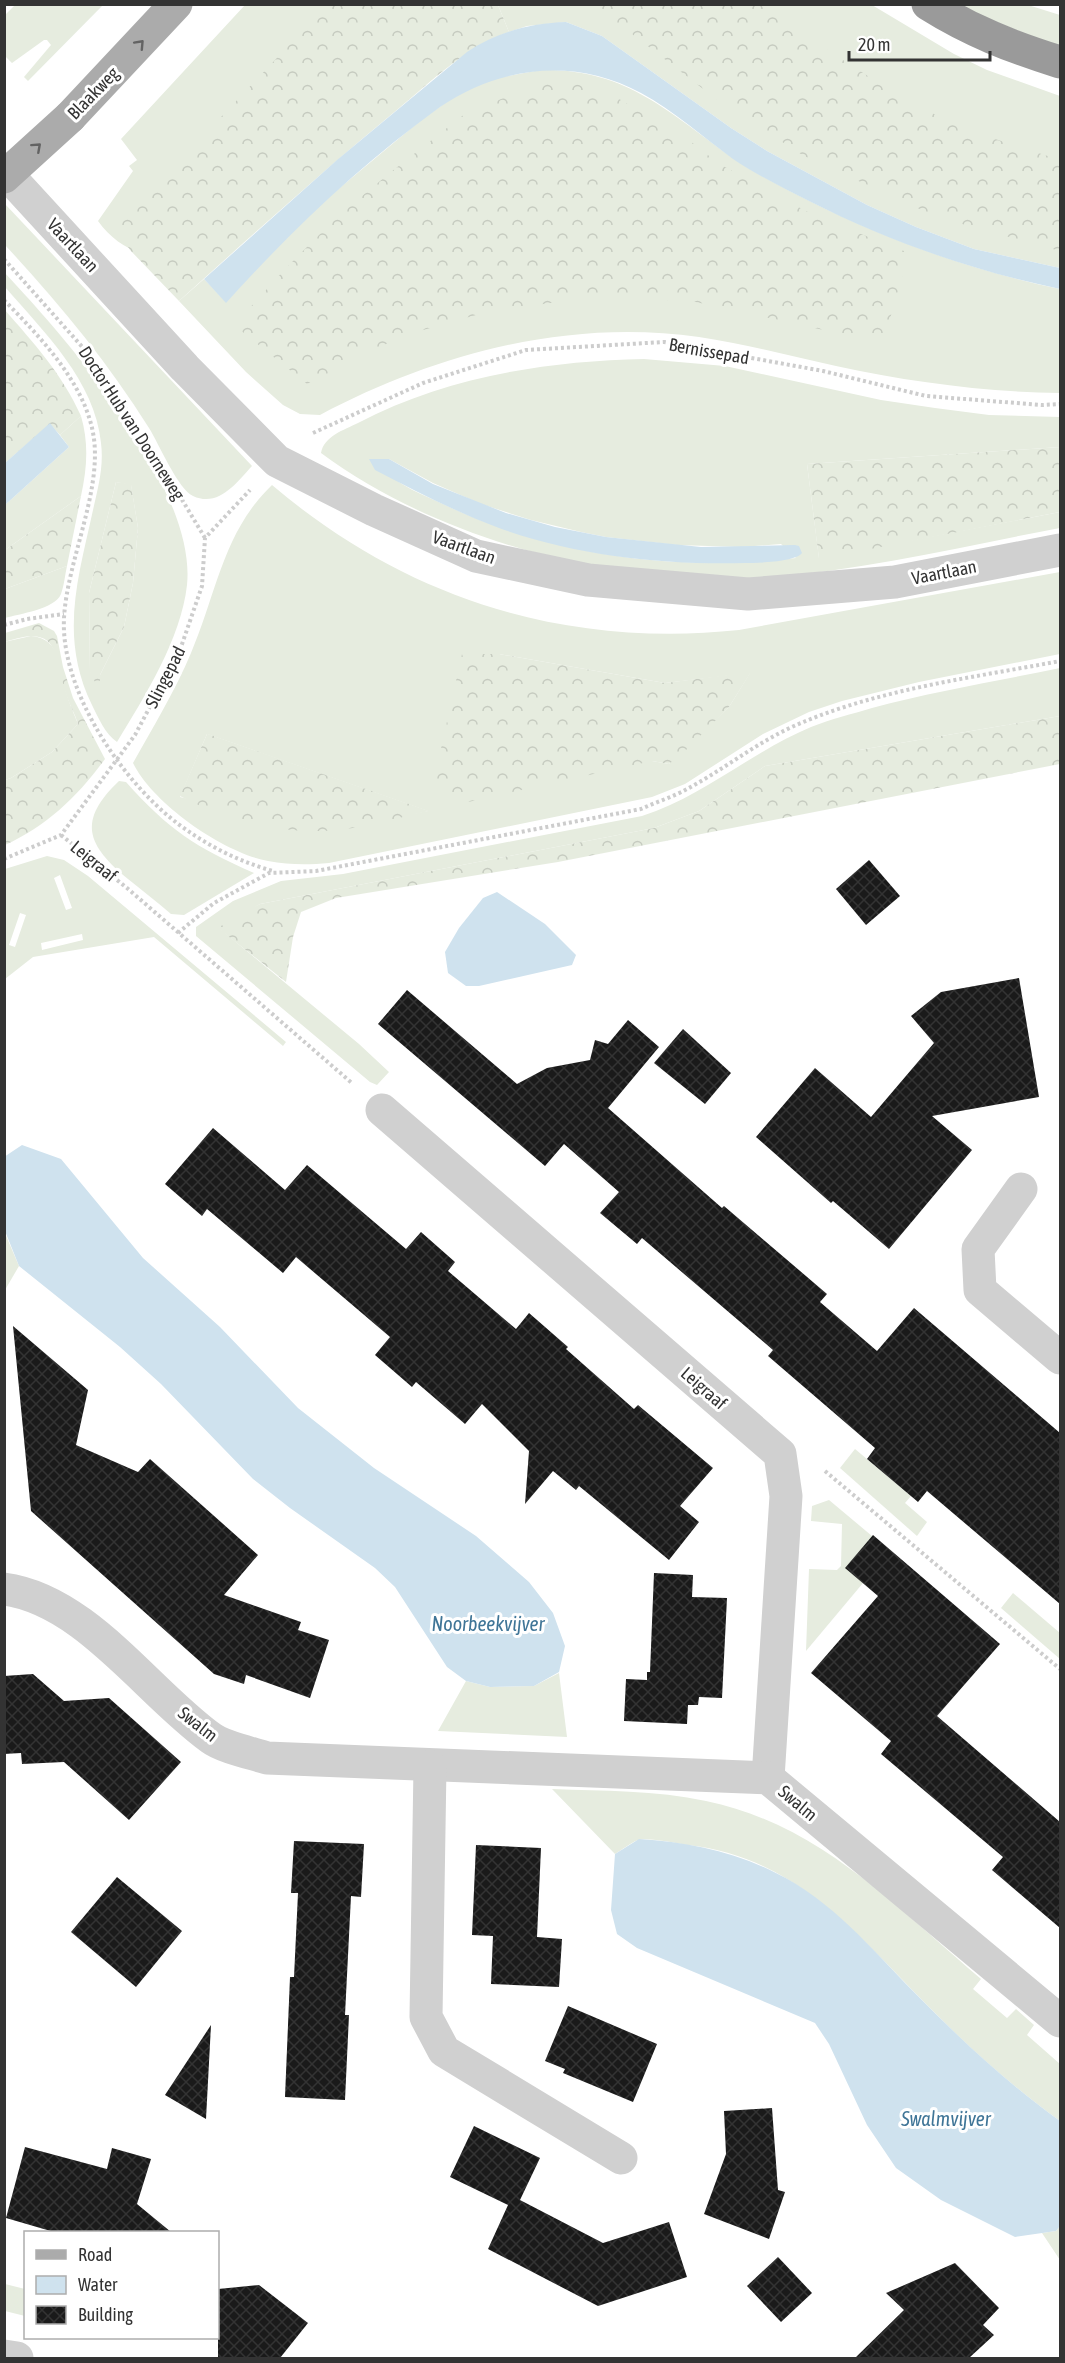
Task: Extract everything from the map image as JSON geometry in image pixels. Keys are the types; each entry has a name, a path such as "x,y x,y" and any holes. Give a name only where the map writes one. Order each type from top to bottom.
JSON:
{"highway":[{"path":"928,4 963,26 1060,62"}],"main road":[{"name":"Blaakweg","path":"4,177 70,117 176,4"}],"street":[{"name":"Vaartlaan","path":"4,171 185,368 277,461 374,510 476,556 588,580 748,594 895,582 1060,550"},
{"name":"Leigraaf","path":"382,1110 780,1454"},
{"path":"1021,1189 978,1249 980,1290 1060,1358"},
{"path":"768,1779 786,1496 780,1454"},
{"name":"Swalm","path":"4,1589 26,1592 73,1616 212,1740 267,1758 768,1779 1060,2021"},
{"path":"430,1766 426,2017 444,2051 621,2158"},
{"path":"4,2356 17,2358"}],"path":[{"name":"Doctor Hub van Doorneweg","path":"4,259 93,359 148,443 205,538"},
{"path":"4,300 58,363 79,394 89,417 94,439 95,461 91,485 64,614 66,650 74,680 88,716 117,759 160,809 189,832 217,849 249,864 276,872"},
{"name":"Bernissepad","path":"310,435 423,383 526,350 664,342 823,371 926,396 1042,405 1060,404"},
{"path":"205,538 277,461"},
{"name":"Slingepad","path":"62,835 135,735 180,650 202,586 205,538"},
{"path":"4,625 37,617 64,614"},
{"path":"178,933 214,903 269,873 316,871 641,808 686,790 792,726 852,704 916,688 1060,661"},
{"path":"4,859 62,835"},
{"name":"Leigraaf","path":"62,835 127,888 382,1110"},
{"path":"780,1454 827,1472 1060,1669"}],"green space":[{"path":"15,5 103,5 28,81 24,77 51,45 44,40 12,63 5,56 5,15"},
{"path":"245,5 453,5 144,255 130,249 107,232 98,221 133,171 129,166 137,160 121,139"},
{"path":"327,5 498,5 509,32 478,46 437,76 315,180 179,301 130,250 116,228"},
{"path":"498,5 872,5 954,54 987,70 1060,96 1060,268 974,249 867,205 767,151 602,36 566,22 527,26 509,32"},
{"path":"591,5 764,5 888,89 936,115 986,136 1060,160 1060,251 937,217 804,156 720,102"},
{"path":"956,5 1028,5 1060,15 1060,48"},
{"path":"540,70 570,71 597,76 622,85 666,109 760,175 853,222 955,261 1060,289 1060,393 1004,391 920,381 864,372 699,337 650,332 601,333 552,337 504,346 409,374 320,415 300,414 283,405 246,372 179,301 204,279 226,302 271,253 324,201 421,120 458,94 477,85 497,78"},
{"path":"544,82 572,83 609,93 690,141 718,163 771,193 818,217 909,253 883,343 691,301 584,298 483,313 402,336 307,384 234,325 338,216 466,113"},
{"path":"5,204 252,466 227,492 211,499 202,499 187,492 181,485 149,428 116,379 63,310 5,245"},
{"path":"4,272 61,336 123,417 150,461 171,505 185,546 187,585 177,626 160,666 117,742 102,725 82,680 76,656 74,632 77,584 101,469 102,452 97,420 78,378 65,359 5,287","holes":["116,482 131,485 138,528 133,583 124,627 100,675 90,672 89,593"]},
{"path":"4,309 56,373 81,416 60,435 50,424 5,463"},
{"path":"644,359 725,366 881,400 989,415 1060,417 1060,447 807,464 819,558 1060,512 1060,528 915,557 806,574 712,578 653,575 594,566 534,552 476,534 421,511 369,484 321,453 326,442 341,431 426,394 497,374 607,360","holes":["370,459 389,459 433,483 481,504 531,520 606,537 677,545 741,547 781,544 796,558 706,563 661,561 571,548 485,522 443,504 402,484"]},
{"path":"81,416 86,456 81,496 5,550 5,505 69,447 60,435"},
{"path":"1060,447 1060,512 819,559 807,464"},
{"path":"116,482 131,484 138,528 133,583 124,627 100,675 100,692 90,672 89,593"},
{"path":"272,485 323,525 377,558 433,586 490,607 550,622 611,631 674,634 739,630 1060,572 1060,654 919,682 842,701 809,712 763,734 685,784 652,797 329,863 299,864 268,861 231,848 192,824 156,794 133,763 185,667 232,543 242,522","holes":["499,654 665,683 750,673 729,707 669,764 652,761","207,734 428,811 322,831 180,797"]},
{"path":"81,496 67,566 5,589 5,550"},
{"path":"67,566 61,594 52,604 5,618 5,589"},
{"path":"39,623 54,631 57,636 63,667 73,698 105,759 61,809 35,829 5,845 5,780 52,752 78,724 67,698 52,646 36,636 5,642 5,633"},
{"path":"31,636 49,643 58,656 67,696 78,724 52,752 5,780 4,642"},
{"path":"462,654 499,654 665,683 751,672 729,707 669,764 652,761 459,804 434,780"},
{"path":"1060,668 1060,716 765,766 699,811 654,828 260,904 219,928 359,1044 389,1072 377,1085 370,1082 196,936 196,927 233,901 281,881 343,874 642,816 686,797 789,737 819,724 919,696"},
{"path":"1060,716 1060,764 558,862 336,898 301,912 293,937 286,982 218,928 244,911 260,904 654,828 699,811 765,766"},
{"path":"207,734 429,811 361,827 321,831 284,829 231,817 180,796"},
{"path":"119,781 126,782 156,813 184,836 215,855 254,873 184,915 171,914 114,867 96,844 92,832 97,808"},
{"path":"47,856 64,860 88,876 286,1042 283,1046 154,937 33,957 5,979 5,869","holes":["60,875 72,908 66,910 54,878","20,913 26,915 15,947 9,945","82,934 83,940 42,950 41,943"]},
{"path":"4,1231 19,1266 5,1290 4,1290"},
{"path":"855,1449 911,1496 905,1503 927,1522 917,1536 840,1468"},
{"path":"829,1500 872,1536 863,1583 806,1651 809,1569 837,1570 841,1566 842,1524 811,1521 812,1506"},
{"path":"1013,1593 1060,1633 1060,1659 1001,1608"},
{"path":"559,1673 567,1737 438,1731 466,1681 490,1687 534,1686"},
{"path":"552,1789 649,1793 706,1801 747,1812 785,1828 820,1848 886,1897 981,1979 973,1989 1007,2018 1016,2009 1034,2025 1027,2035 1060,2064 1060,2121 983,2059 857,1934 828,1908 798,1886 764,1867 728,1853 669,1842 638,1840 615,1854"},
{"path":"1060,2226 1060,2260 1042,2233 1056,2231"},
{"path":"5,2284 24,2289 24,2316 5,2311"}],"water":[{"path":"566,22 602,36 767,151 867,205 974,249 1060,268 1060,289 963,264 900,242 839,216 733,159 688,124 641,93 590,74 564,71 538,71 487,82 440,107 382,152 328,199 276,249 226,303 204,279 337,160 467,52 490,39 515,30 540,24"},
{"path":"50,423 69,447 5,505 5,463"},
{"path":"369,459 389,459 433,484 506,513 555,527 606,537 701,547 795,545 799,546 802,553 792,558 767,562 714,563 620,557 559,546 499,528 451,508 375,470"},
{"path":"497,892 545,924 576,955 572,965 479,986 466,986 448,973 445,952 459,928 483,898"},
{"name":"Noorbeekvijver","path":"22,1145 61,1159 143,1258 220,1327 298,1408 374,1468 476,1536 529,1582 553,1613 565,1646 559,1672 534,1686 490,1687 466,1681 447,1667 395,1587 375,1568 253,1479 161,1384 120,1347 19,1266 5,1231 4,1157"},
{"name":"Swalmvijver","path":"639,1839 675,1842 726,1853 760,1865 796,1884 849,1926 930,2009 984,2059 1060,2121 1060,2226 1056,2231 1015,2237 941,2200 896,2168 867,2125 829,2044 815,2023 637,1948 617,1934 611,1910 615,1854"}],"building":[{"path":"869,860 900,896 866,925 836,889"},
{"path":"1019,978 1039,1097 932,1116 972,1150 889,1249 833,1201 831,1203 756,1137 815,1068 871,1117 934,1043 911,1016 941,992"},
{"path":"407,990 517,1084 547,1068 590,1060 595,1040 608,1044 628,1020 659,1047 608,1108 722,1208 724,1206 827,1294 820,1302 877,1351 914,1308 1060,1433 1060,1604 927,1491 918,1502 867,1459 875,1448 768,1356 773,1350 642,1238 637,1244 600,1213 619,1192 564,1144 545,1166 378,1024"},
{"path":"683,1029 731,1073 705,1104 654,1063"},
{"path":"213,1128 285,1190 307,1165 406,1249 421,1232 455,1262 448,1271 516,1329 529,1313 634,1409 638,1405 713,1468 680,1506 699,1522 669,1560 579,1486 576,1490 553,1471 525,1504 529,1451 482,1404 465,1424 416,1382 412,1387 375,1355 390,1337 296,1257 283,1273 207,1209 202,1216 165,1184"},
{"path":"13,1326 88,1390 76,1445 138,1472 150,1459 258,1555 224,1595 301,1622 298,1630 329,1640 310,1698 246,1675 244,1684 214,1674 31,1511"},
{"path":"873,1535 1000,1644 937,1716 1060,1822 1060,1928 992,1870 1003,1857 881,1754 891,1741 811,1673 878,1596 845,1568"},
{"path":"654,1573 693,1575 692,1597 727,1598 722,1698 699,1697 698,1705 688,1705 687,1724 624,1721 626,1679 647,1680 647,1672 650,1672"},
{"path":"33,1674 64,1701 109,1698 181,1762 129,1820 64,1762 22,1764 21,1753 4,1754 4,1676"},
{"path":"294,1841 364,1844 361,1897 351,1896 345,2015 349,2015 345,2100 285,2097 290,1977 294,1977 298,1893 291,1893"},
{"path":"476,1845 541,1848 537,1937 562,1939 559,1987 491,1984 493,1936 472,1935"},
{"path":"117,1877 182,1931 136,1987 71,1932"},
{"path":"568,2006 657,2044 633,2102 563,2073 565,2069 545,2061"},
{"path":"211,2025 206,2119 165,2095"},
{"path":"772,2108 778,2190 785,2192 769,2239 704,2214 726,2154 724,2111"},
{"path":"474,2126 540,2158 520,2200 603,2243 669,2222 687,2277 598,2306 488,2249 508,2205 450,2177"},
{"path":"25,2147 107,2169 112,2148 151,2159 137,2204 170,2231 51,2231 6,2218"},
{"path":"778,2257 812,2293 781,2322 747,2286"},
{"path":"955,2263 999,2308 983,2325 994,2335 969,2358 855,2358 904,2310 886,2293"},
{"path":"259,2285 308,2323 280,2358 218,2358 219,2289"}]}
